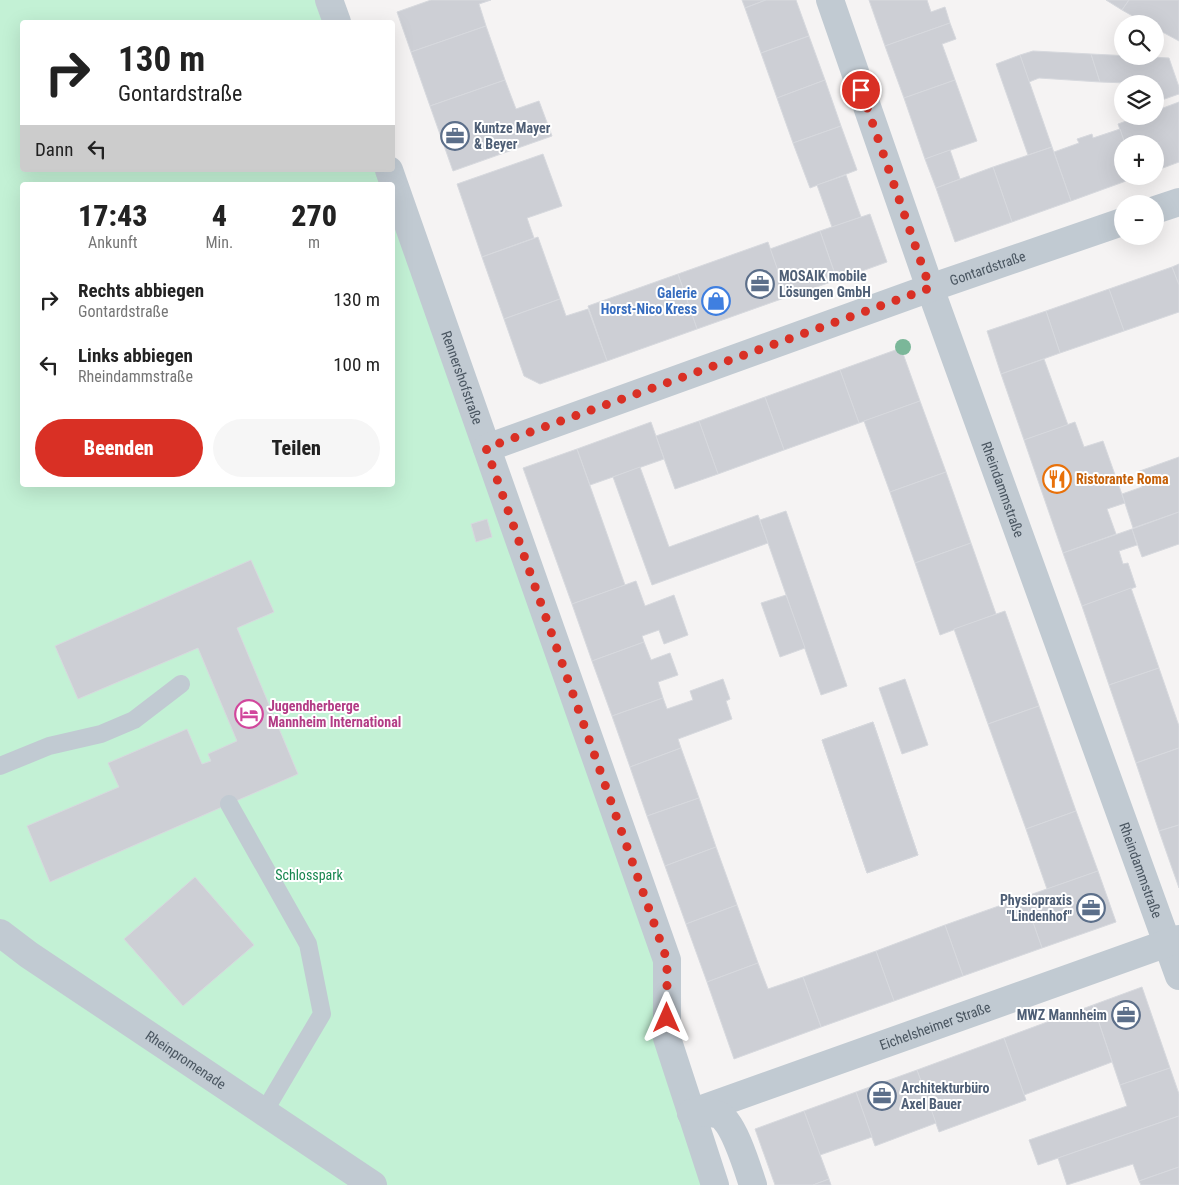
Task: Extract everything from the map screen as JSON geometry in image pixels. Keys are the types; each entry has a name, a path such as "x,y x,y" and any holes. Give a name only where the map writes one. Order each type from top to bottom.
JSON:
{"street":[{"path":"329,0 336,20"},
{"name":"Rheindammstraße","path":"830,0 930,288 1173,941 1179,976"},
{"name":"Rennershofstraße","path":"395,187 667,960 667,1038 715,1185"},
{"path":"1164,207 1179,202"},
{"name":"Gontardstraße","path":"486,448 930,288 1114,225"},
{"name":"Rheinpromenade","path":"0,933 29,955 373,1185"},
{"name":"Eichelsheimer Straße","path":"691,1112 1173,941"},
{"path":"691,1112 718,1114 727,1121 745,1160 753,1185"}],"lane":[{"path":"0,766 49,746 102,734 134,720 181,684"},
{"path":"229,804 308,944 322,1014 264,1112"}],"green space":[{"name":"Schlosspark","path":"0,0 329,0 335,20 20,20 20,172 390,172 393,182 20,182 20,487 395,487 395,187 667,960 667,1038 715,1185 0,1185"}],"building":[{"path":"431,0 491,0 479,4 486,26 411,52 397,12"},
{"path":"742,0 766,0 745,8"},
{"path":"766,0 796,0 809,36 761,53 745,8"},
{"path":"869,0 927,0 931,12 945,7 950,23 885,46"},
{"path":"1106,0 1129,0 1122,10"},
{"path":"1129,0 1179,0 1179,41 1164,33 1164,15 1131,15 1122,10"},
{"path":"950,23 956,39 942,44 955,80 904,98 885,46"},
{"path":"486,26 505,80 430,106 411,52"},
{"path":"809,36 825,80 777,98 761,53"},
{"path":"1033,51 1091,54 1100,82 1039,78 1029,82 1020,55"},
{"path":"1091,54 1114,55 1114,65 1164,65 1164,58 1169,58 1179,87 1179,94 1164,99 1164,75 1114,75 1114,83 1100,82"},
{"path":"1020,55 1052,147 1028,155 996,64"},
{"path":"505,80 516,109 539,101 552,136 453,171 430,106"},
{"path":"825,80 841,126 793,143 777,98"},
{"path":"955,80 977,141 925,159 904,98"},
{"path":"1179,102 1179,162 1164,168 1164,135 1122,135 1118,125 1164,125 1164,108"},
{"path":"841,126 857,170 810,188 793,143"},
{"path":"1120,129 1122,135 1114,135 1115,185 1071,201 1054,152 1079,143 1077,139 1092,134 1093,138"},
{"path":"1052,147 1071,201 1012,222 993,167"},
{"path":"950,150 960,179 936,188 925,159"},
{"path":"543,154 562,206 527,218 534,238 482,257 457,184"},
{"path":"993,167 1012,222 955,242 936,188"},
{"path":"846,175 861,217 832,227 817,185"},
{"path":"870,214 887,262 837,280 820,231"},
{"path":"820,231 837,280 787,297 770,249"},
{"path":"538,237 560,299 504,319 482,257"},
{"path":"768,242 787,297 697,329 678,274"},
{"path":"1179,264 1179,285 1172,267"},
{"path":"1172,267 1179,285 1179,312 1124,331 1109,289"},
{"path":"678,274 697,329 607,361 588,306"},
{"path":"1109,289 1124,331 1060,353 1046,311"},
{"path":"560,299 566,316 588,309 607,361 540,384 524,376 504,319"},
{"path":"1046,311 1060,353 1001,374 987,331"},
{"path":"901,348 920,401 859,423 840,370"},
{"path":"1044,359 1068,425 1024,440 1001,374"},
{"path":"840,370 859,423 784,450 765,397"},
{"path":"765,397 784,450 718,474 699,421"},
{"path":"920,401 946,472 890,492 864,421"},
{"path":"699,421 718,474 675,489 656,436"},
{"path":"651,422 664,459 590,485 577,449"},
{"path":"1075,422 1084,447 1103,441 1125,503 1107,509 1116,534 1063,553 1024,440"},
{"path":"577,449 625,585 572,604 523,468"},
{"path":"1179,457 1179,512 1133,528 1122,494 1142,487 1137,472"},
{"path":"640,467 669,547 758,515 768,543 652,585 613,477"},
{"path":"946,472 971,543 915,563 890,492"},
{"path":"786,511 847,686 821,695 760,520"},
{"path":"1179,512 1179,544 1142,557 1132,529"},
{"path":"487,519 492,537 476,542 471,524"},
{"path":"1132,529 1137,545 1119,551 1123,564 1128,563 1136,587 1082,606 1063,553"},
{"path":"971,543 996,614 940,635 915,563"},
{"name":"Jugendherberge Mannheim International","path":"251,560 274,612 237,628 298,774 50,882 27,826 119,787 108,763 187,729 202,764 211,761 208,754 237,741 198,648 78,699 55,646"},
{"path":"636,581 645,606 674,595 688,635 664,644 659,630 642,636 644,642 592,661 572,604"},
{"path":"1131,588 1159,668 1109,685 1082,606"},
{"path":"786,595 805,648 780,657 761,603"},
{"path":"1005,611 1039,706 988,724 954,629"},
{"path":"644,642 651,660 670,653 678,675 658,682 663,698 612,716 592,661"},
{"path":"1159,668 1179,726 1179,748 1136,763 1109,685"},
{"path":"723,679 730,699 726,701 732,719 678,739 681,748 630,767 612,716 663,698 667,709 693,700 690,691"},
{"path":"905,679 928,745 902,754 879,688"},
{"path":"1039,706 1076,811 1026,829 988,724"},
{"path":"873,722 918,855 867,873 822,740"},
{"path":"873,722 918,855 867,873 822,740"},
{"path":"681,748 699,798 647,816 630,767"},
{"path":"1179,748 1179,825 1159,831 1136,763"},
{"path":"699,798 716,847 665,866 647,816"},
{"path":"1076,811 1098,871 1047,889 1026,829"},
{"path":"1179,825 1179,888 1159,831"},
{"path":"716,847 737,905 686,924 665,866"},
{"path":"1098,871 1116,922 1042,948 1024,897"},
{"path":"195,877 254,945 183,1006 124,939"},
{"path":"1024,897 1042,948 963,976 945,925"},
{"path":"737,905 758,963 707,982 686,924"},
{"path":"945,925 963,976 894,1001 876,951"},
{"path":"876,951 894,1001 821,1027 803,977"},
{"path":"758,963 768,989 803,977 821,1027 734,1059 707,982"},
{"path":"1142,987 1170,1068 1120,1085 1093,1005"},
{"path":"1093,1005 1112,1062 1024,1095 1004,1038"},
{"path":"1004,1038 1026,1100 939,1132 917,1070"},
{"path":"1170,1068 1179,1094 1179,1116 1038,1165 1029,1140 1127,1106 1120,1085"},
{"path":"917,1070 936,1123 875,1146 856,1092"},
{"path":"856,1092 872,1137 820,1155 804,1111"},
{"path":"804,1111 829,1179 813,1185 775,1185 755,1129"},
{"path":"1179,1116 1179,1167 1139,1181 1133,1164 1067,1185 1058,1158"},
{"path":"1179,1167 1179,1185 1141,1185 1139,1181"},
{"path":"829,1179 831,1185 813,1185"}],"place":[{"name":"Kuntze Mayer & Beyer","path":"455,136"},
{"name":"MOSAIK mobile Lösungen GmbH","path":"760,284"},
{"name":"Galerie Horst-Nico Kress","path":"716,301"},
{"name":"Ristorante Roma","path":"1057,479"},
{"name":"Jugendherberge Mannheim International","path":"249,714"},
{"name":"Physiopraxis \"Lindenhof\"","path":"1091,908"},
{"name":"MWZ Mannheim","path":"1126,1015"},
{"name":"Architekturbüro Axel Bauer","path":"882,1096"}],"route":[{"path":"667,1018 667,960 486,448 930,288 861,90"}]}
